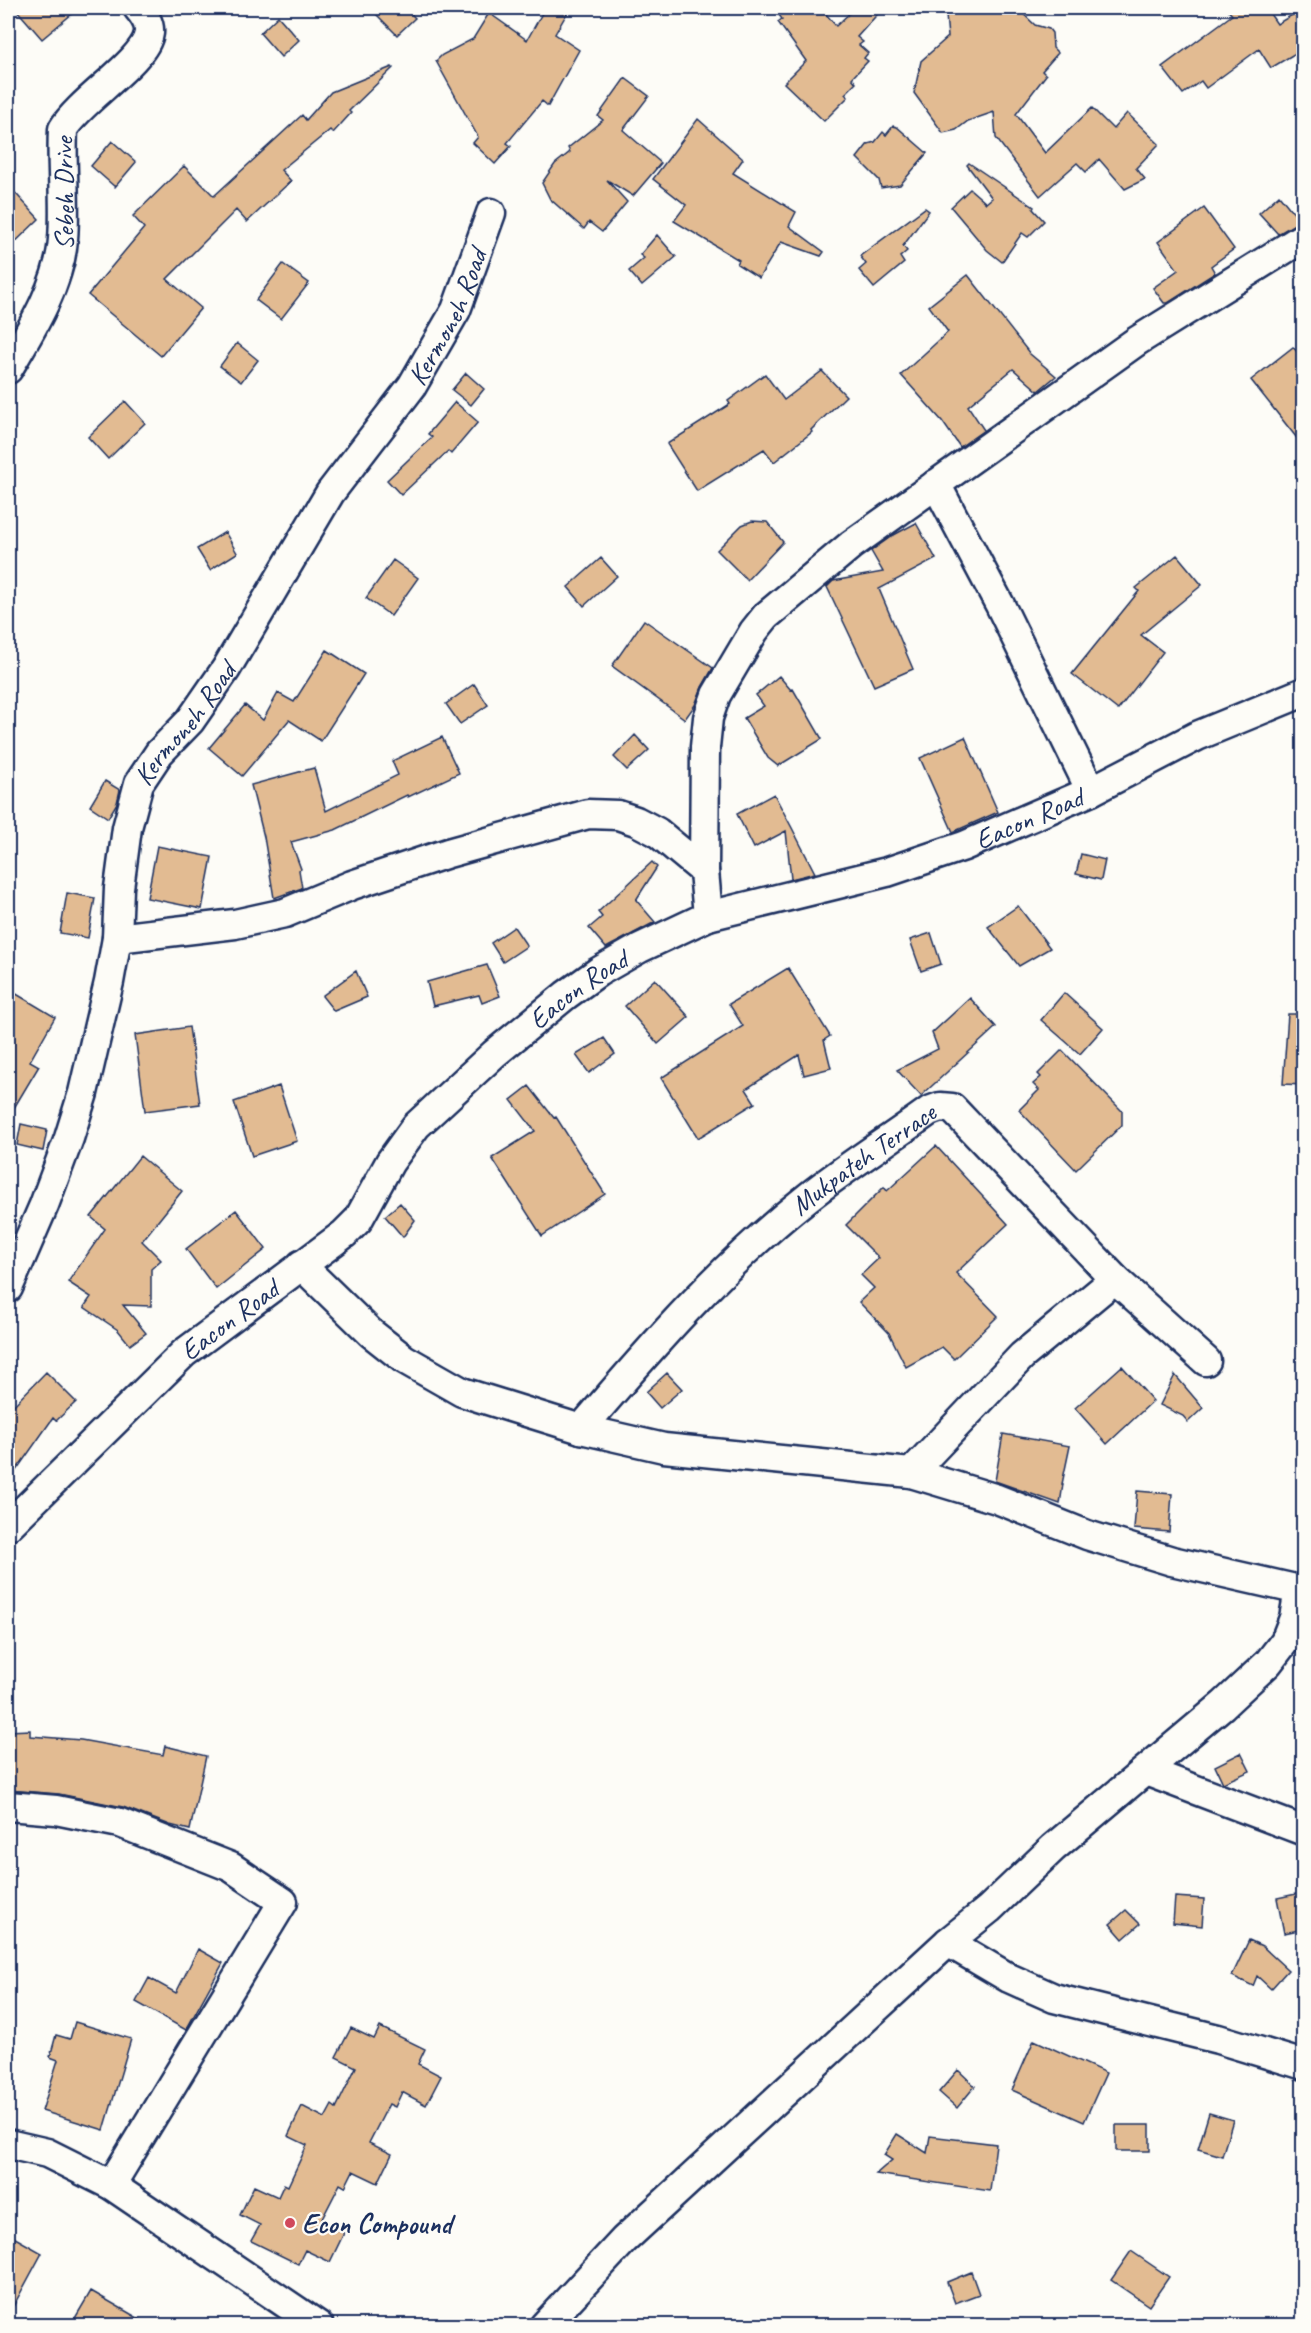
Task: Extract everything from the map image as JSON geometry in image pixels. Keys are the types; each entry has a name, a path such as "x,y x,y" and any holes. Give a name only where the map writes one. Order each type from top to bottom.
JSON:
{"street":[{"name":"Sebeh Drive","path":"8,369 34,325 58,267 63,241 63,129 70,116 146,44 149,30 146,18 138,8"},
{"name":"Kermoneh Road","path":"8,1288 44,1205 83,1093 117,938 119,888 128,828 139,783 159,753 190,721 226,669 289,566 330,493 412,386 456,310 491,213"},
{"path":"708,916 704,871 705,747 708,718 716,695 766,616 851,545 1137,340 1304,237"},
{"path":"936,484 1000,605 1091,791"},
{"name":"Eacon Road","path":"8,1526 184,1353 344,1234 358,1220 390,1162 416,1126 494,1054 598,972 640,948 708,916 887,872 964,846 1091,791 1197,736 1304,692"},
{"path":"117,938 235,924 285,913 352,885 437,856 588,814 618,815 636,821 657,832 704,871"},
{"name":"Mukpateh Terrace","path":"581,1428 653,1344 726,1269 807,1198 929,1111 940,1107 952,1108 1115,1279 1206,1361"},
{"path":"301,1265 371,1332 404,1359 462,1392 581,1428 664,1448 911,1473 997,1499 1087,1535 1172,1561 1301,1591 1285,1641 1268,1663 1223,1705 1053,1848 989,1909 948,1942 624,2240 544,2325"},
{"path":"911,1473 1022,1356 1115,1279"},
{"path":"1146,1771 1304,1831"},
{"path":"8,1806 56,1810 120,1823 231,1867 283,1902 111,2185"},
{"path":"948,1942 1009,1978 1054,1998 1218,2039 1304,2065"},
{"path":"8,2144 47,2153 111,2185 320,2325"}],"building":[{"path":"15,8 79,8 42,39"},
{"path":"370,8 406,8 415,18 397,35"},
{"path":"545,8 570,8 555,34 579,50 548,106 542,101 507,143 511,146 495,164 473,143 478,137 436,61 442,55 473,39 489,13 527,40"},
{"path":"774,8 821,8 836,26 855,8 883,8 857,37 863,42 859,45 868,53 864,58 868,61 852,78 856,83 845,94 848,97 824,121 784,83 806,61 778,22 782,19"},
{"path":"954,8 1017,8 1035,25 1049,29 1052,33 1053,48 1058,53 1042,71 1046,75 1016,114 1045,153 1092,108 1113,129 1127,113 1159,144 1136,168 1145,179 1125,189 1099,159 1086,172 1077,163 1040,196 996,138 994,112 968,121 956,130 943,133 914,93 921,61 948,37 946,15"},
{"path":"1226,8 1266,8 1277,24 1304,8 1304,48 1271,68 1259,49 1206,88 1201,81 1183,94 1162,67 1232,15"},
{"path":"278,16 299,40 281,57 260,33"},
{"path":"392,67 349,111 351,113 333,133 330,130 281,170 291,181 247,222 236,210 167,279 201,308 161,356 88,295 144,228 133,216 184,166 214,196 302,115 306,120 331,92"},
{"path":"625,78 649,96 623,130 661,163 633,196 607,180 627,202 602,232 589,222 584,229 550,199 542,183 555,164 570,152 568,148 603,120 598,116"},
{"path":"698,119 743,159 733,173 796,212 789,226 824,252 821,256 781,242 759,278 737,264 739,260 674,221 686,205 653,179"},
{"path":"893,126 927,153 900,185 881,188 879,180 857,158 868,144 875,142 883,132 886,135"},
{"path":"112,141 136,162 115,187 91,166"},
{"path":"969,163 1034,207 1033,209 1044,221 1028,237 1022,233 1002,262 987,250 951,207 970,189 986,203 992,198 967,165"},
{"path":"8,185 39,219 8,249"},
{"path":"1279,195 1300,221 1278,234 1259,213"},
{"path":"925,208 929,211 903,246 907,251 900,257 904,263 874,288 859,270 866,264 860,256"},
{"path":"1204,208 1234,249 1211,266 1215,273 1168,303 1164,303 1153,288 1178,270 1158,242"},
{"path":"657,235 676,257 642,286 629,271 644,258 640,255"},
{"path":"283,264 309,283 281,319 256,300"},
{"path":"968,275 1030,354 1056,376 1038,391 1013,369 968,406 984,430 960,447 942,421 901,375 948,332 929,306"},
{"path":"237,343 258,360 241,382 220,366"},
{"path":"1293,347 1304,360 1304,447 1251,380"},
{"path":"822,371 846,396 811,430 812,432 774,462 764,449 697,491 667,444 730,404 728,401 765,374 784,400"},
{"path":"466,373 484,389 471,405 452,390"},
{"path":"125,401 145,423 108,459 88,437"},
{"path":"455,402 478,422 451,454 448,451 401,495 387,480 432,437 428,434"},
{"path":"752,521 767,522 783,542 747,580 717,550 742,525"},
{"path":"916,523 936,559 879,589 913,669 874,686 827,587 833,581 883,572 871,551"},
{"path":"225,532 237,553 210,570 197,549"},
{"path":"1177,555 1202,585 1141,635 1163,652 1118,710 1072,674 1139,591 1136,588"},
{"path":"601,558 617,576 584,606 568,587"},
{"path":"393,560 418,578 391,616 366,598"},
{"path":"644,620 713,668 695,705 685,719 612,666"},
{"path":"327,650 364,674 321,741 289,720 242,776 209,748 245,705 263,720 278,693 294,702"},
{"path":"779,676 791,690 793,689 822,739 778,766 768,758 744,718 764,706 756,695"},
{"path":"474,684 488,705 460,724 446,704"},
{"path":"635,735 649,750 627,770 614,757"},
{"path":"442,737 459,773 335,830 291,842 301,869 299,870 302,888 274,898 264,837 251,785 314,768 326,811 398,775 392,761"},
{"path":"965,737 998,812 953,832 920,758"},
{"path":"105,781 120,790 117,803 108,818 90,806"},
{"path":"774,794 815,873 791,879 786,831 754,848 737,814"},
{"path":"157,846 212,857 202,909 147,898"},
{"path":"1081,854 1105,860 1101,880 1076,874"},
{"path":"652,862 657,867 636,900 655,922 606,948 589,928 602,917 598,912"},
{"path":"67,893 95,898 88,938 60,933"},
{"path":"1018,906 1050,948 1019,966 988,927"},
{"path":"514,927 527,946 503,962 491,943"},
{"path":"931,933 941,964 921,971 910,940"},
{"path":"487,965 500,996 482,1003 479,995 433,1006 427,982"},
{"path":"788,968 830,1036 824,1040 831,1068 804,1075 799,1055 746,1089 755,1103 698,1138 661,1078 743,1026 729,1004"},
{"path":"356,971 367,997 334,1011 322,996"},
{"path":"655,979 689,1017 658,1044 625,1006"},
{"path":"8,989 55,1017 30,1061 39,1066 8,1118"},
{"path":"1064,993 1103,1028 1080,1054 1041,1020"},
{"path":"970,998 996,1027 921,1096 897,1070 938,1049 932,1033"},
{"path":"1288,1014 1304,1014 1304,1085 1283,1084"},
{"path":"189,1027 200,1104 145,1111 135,1035"},
{"path":"604,1038 615,1054 589,1073 576,1055"},
{"path":"1062,1050 1122,1111 1122,1125 1076,1170 1019,1110 1039,1090 1033,1084 1041,1077 1038,1074"},
{"path":"279,1086 297,1141 252,1156 234,1102"},
{"path":"529,1086 554,1118 556,1117 605,1194 542,1236 492,1158 535,1131 511,1100"},
{"path":"21,1124 47,1130 43,1151 17,1145"},
{"path":"936,1146 1008,1224 956,1273 998,1316 954,1359 942,1347 906,1367 889,1333 859,1302 874,1288 861,1275 879,1258 846,1225 884,1187 887,1191"},
{"path":"140,1156 182,1191 142,1241 161,1260 151,1269 151,1306 123,1305 146,1333 130,1345 118,1330 84,1307 91,1297 68,1282 105,1229 91,1217"},
{"path":"400,1203 415,1220 403,1237 385,1216"},
{"path":"236,1210 266,1249 216,1289 186,1249"},
{"path":"1122,1366 1153,1401 1107,1444 1075,1408"},
{"path":"46,1372 76,1402 56,1421 53,1418 8,1482 8,1411"},
{"path":"667,1373 682,1389 660,1408 646,1392"},
{"path":"1175,1375 1203,1408 1188,1422 1183,1416 1160,1405"},
{"path":"1003,1434 1070,1446 1060,1504 995,1481"},
{"path":"1137,1491 1172,1494 1169,1532 1134,1529"},
{"path":"30,1730 30,1736 81,1740 163,1755 165,1746 206,1756 190,1830 123,1807 59,1794 8,1790 8,1731"},
{"path":"1241,1753 1250,1771 1223,1783 1215,1766"},
{"path":"1301,1893 1304,1929 1284,1933 1277,1898"},
{"path":"1175,1897 1204,1899 1202,1926 1173,1923"},
{"path":"1126,1910 1140,1924 1123,1939 1110,1924"},
{"path":"1249,1940 1262,1946 1288,1970 1271,1989 1257,1976 1253,1986 1232,1976"},
{"path":"198,1949 223,1963 186,2030 136,2002 149,1978 176,1993"},
{"path":"75,2022 131,2039 104,2130 42,2111 58,2060 50,2057 56,2035 70,2039"},
{"path":"380,2027 425,2049 418,2064 441,2076 426,2105 402,2092 395,2107 389,2104 369,2143 392,2154 378,2183 353,2171 345,2187 340,2184 321,2221 344,2233 330,2262 305,2250 298,2264 251,2241 260,2225 240,2215 254,2186 278,2197 284,2184 288,2186 307,2145 288,2136 302,2106 325,2118 332,2105 336,2108 356,2067 336,2057 351,2028 374,2039"},
{"path":"1034,2040 1106,2073 1084,2122 1012,2090"},
{"path":"958,2070 975,2086 957,2108 939,2092"},
{"path":"1209,2113 1233,2120 1222,2156 1198,2149"},
{"path":"1116,2125 1150,2125 1150,2151 1116,2151"},
{"path":"897,2134 927,2153 930,2136 996,2144 990,2191 876,2174 892,2160 884,2155"},
{"path":"8,2234 42,2253 8,2316"},
{"path":"1131,2251 1169,2277 1149,2306 1111,2280"},
{"path":"971,2272 979,2294 955,2303 947,2282"},
{"path":"91,2291 150,2325 71,2325"}],"place":[{"name":"Econ Compound","path":"290,2223"}]}
